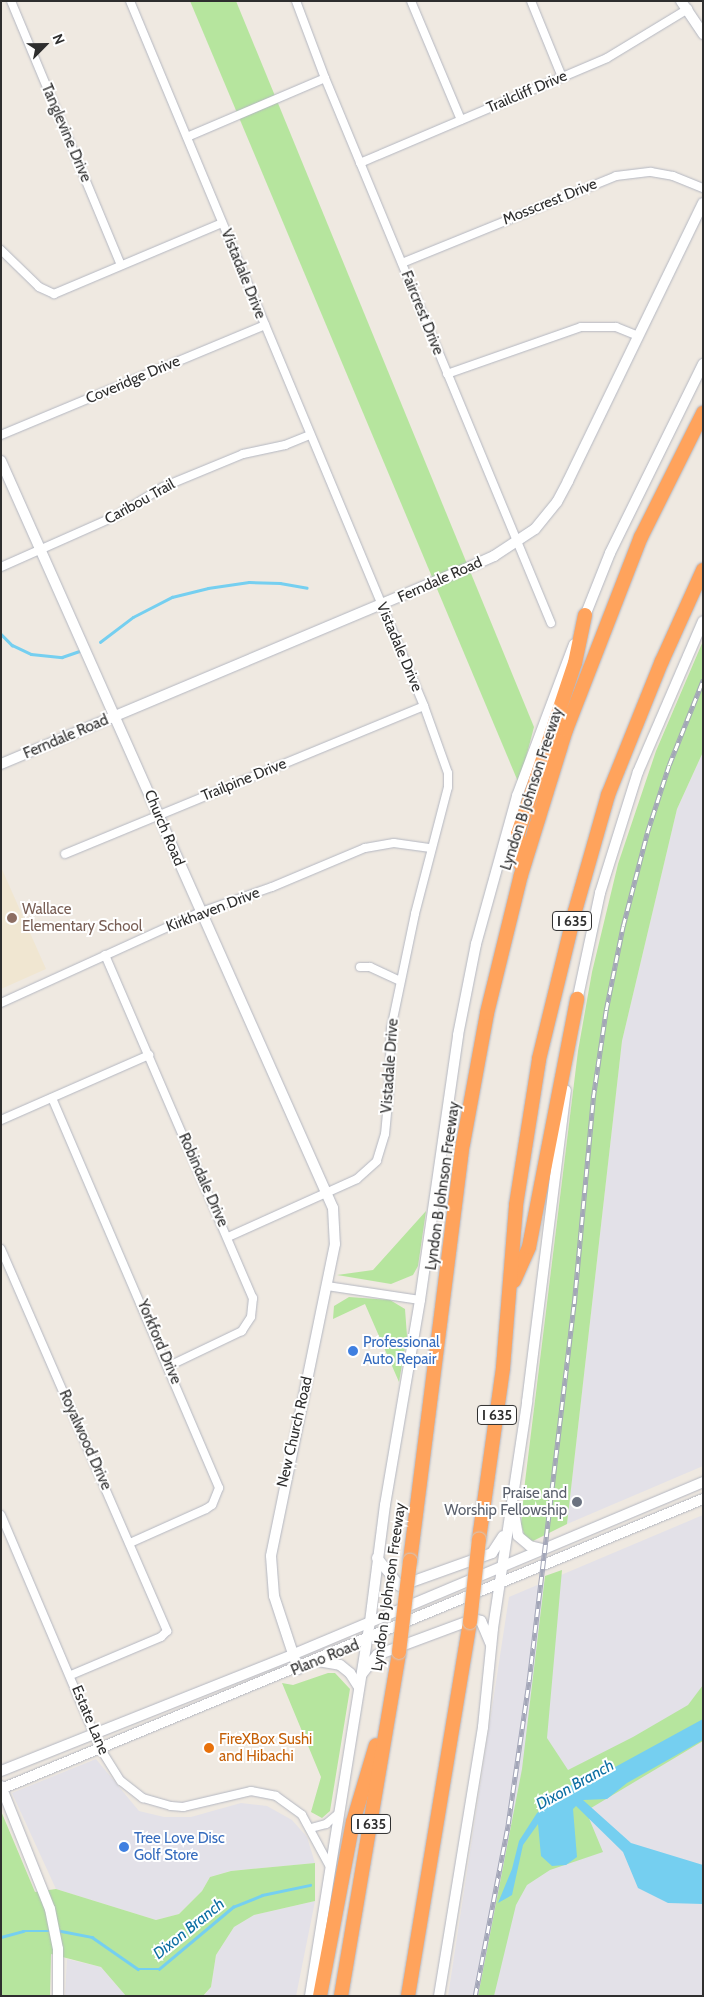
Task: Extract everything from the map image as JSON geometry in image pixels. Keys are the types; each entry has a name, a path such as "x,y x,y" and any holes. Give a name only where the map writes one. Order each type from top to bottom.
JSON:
{"highway":[{"name":"Lyndon B Johnson Freeway","path":"341,1996 385,1718 399,1652 463,1144 487,1012 521,875 566,730 642,537 703,413"},
{"name":"I 635","path":"408,1996 470,1622 479,1539 503,1368 516,1205 539,1059 588,860 626,748 703,570"},
{"path":"521,875 518,834 575,663 585,615"},
{"path":"509,1291 529,1247 576,1000"},
{"path":"320,1996 353,1822 385,1718"}],"main road":[{"path":"684,5 703,34"},
{"name":"Ferndale Road","path":"1,764 382,605 494,556 536,529 557,502 703,203"},
{"path":"310,1996 358,1682 370,1622 377,1558 420,1300 458,1035 476,944 516,796 585,615 626,520 703,364"},
{"name":"Church Road","path":"1,461 116,716 294,1124 328,1193"},
{"path":"439,1996 473,1796 501,1567 527,1402 576,1000 600,893 638,772 703,621"},
{"name":"New Church Road","path":"298,1669 274,1596 271,1556 327,1286 336,1233 328,1193"},
{"name":"Plano Road","path":"1,1771 292,1655 703,1482"},
{"path":"673,1495 679,1509"},
{"path":"512,1496 518,1536 530,1546 542,1549"},
{"name":"Plano Road","path":"2,1788 366,1641 703,1499"},
{"path":"377,1558 400,1586 492,1553 508,1524"},
{"path":"358,1682 377,1655 474,1619 480,1621 491,1646"},
{"path":"317,1661 340,1665 358,1682"},
{"path":"180,1717 180,1710 198,1699 201,1692"},
{"path":"2,1788 50,1909 58,1950 58,1996"}],"street":[{"name":"Tanglevine Drive","path":"11,1 121,265"},
{"name":"Vistadale Drive","path":"130,1 424,706 448,773 448,787 431,848 400,981 390,1039 390,1092 382,1147 369,1172 328,1193 228,1237"},
{"name":"Faircrest Drive","path":"296,1 325,78 551,623"},
{"path":"411,1 461,120"},
{"path":"531,1 562,77"},
{"name":"Trailcliff Drive","path":"360,163 622,52 684,5"},
{"path":"187,137 325,78"},
{"name":"Mosscrest Drive","path":"402,263 616,176 651,172 703,188"},
{"path":"1,250 39,287 54,294 222,223"},
{"name":"Coveridge Drive","path":"1,435 265,325"},
{"path":"447,374 581,327 616,327 638,336"},
{"name":"Caribou Trail","path":"1,567 116,516 162,487 243,454 285,445 310,435"},
{"name":"Trailpine Drive","path":"65,854 424,706"},
{"name":"Kirkhaven Drive","path":"1,1003 201,912 374,845 394,843 431,848"},
{"name":"Robindale Drive","path":"105,955 250,1290 251,1317 242,1331 227,1341 169,1366"},
{"path":"360,968 370,967 400,981"},
{"path":"1,1120 148,1055"},
{"name":"Yorkford Drive","path":"52,1098 169,1366 219,1488 214,1500 206,1509 130,1543"},
{"name":"Royalwood Drive","path":"1,1249 167,1631 161,1637 71,1675"},
{"path":"327,1286 420,1300"},
{"name":"Estate Lane","path":"1,1515 71,1675 100,1748 121,1781 133,1792 156,1803 183,1807 250,1791 276,1796 289,1802 311,1828 329,1864"},
{"path":"311,1828 326,1824 338,1814"}],"shaded area":[{"path":"703,752 703,1466 567,1524 622,1041 677,809"},
{"name":"Wallace Elementary School","path":"1,867 46,969 1,989"},
{"path":"703,1515 703,1996 448,1996 509,1597"},
{"path":"96,1759 139,1811 164,1817 191,1817 241,1803 267,1806 292,1820 307,1837 315,1863 231,1871 210,1877 202,1891 179,1914 156,1920 56,1889 12,1793"},
{"path":"315,1901 296,1996 204,1996 211,1987 216,1955 234,1927 254,1915"},
{"path":"67,1959 101,1967 126,1996 65,1996"}],"green space":[{"path":"190,1 236,1 534,727 519,784"},
{"path":"703,641 703,752 677,809 622,1041 567,1524 533,1541 525,1537 521,1524 525,1482 578,1051 592,972 618,864 656,751"},
{"path":"426,1211 418,1266 413,1275 391,1284 337,1275 373,1270"},
{"path":"349,1297 390,1300 405,1309 407,1336 399,1382 365,1304 333,1319 334,1306"},
{"path":"562,1570 547,1738 568,1770 633,1737 688,1705 703,1685 703,1741 586,1811 603,1852 550,1870 527,1885 516,1905 494,1996 478,1996 522,1769 545,1576"},
{"path":"328,1673 335,1673 350,1689 330,1811 322,1818 311,1812 321,1777 282,1683 293,1685"},
{"path":"1,1811 35,1892 56,1889 156,1920 179,1914 202,1891 210,1877 231,1871 315,1863 315,1901 254,1915 234,1927 216,1955 211,1987 203,1996 126,1996 101,1967 51,1954 50,1996 1,1996"}],"water":[{"path":"703,1719 703,1740 627,1783 607,1799 583,1800 631,1843 703,1865 703,1904 668,1903 638,1888 623,1852 576,1806 573,1809 577,1857 566,1865 552,1866 541,1856 538,1824 523,1845 512,1895 498,1903 512,1869 519,1841 537,1813 575,1782 595,1778"}],"waterway":[{"path":"100,642 133,617 172,597 208,588 249,582 280,583 307,588"},
{"path":"1,634 12,645 31,654 62,657 79,651"},
{"name":"Dixon Branch","path":"56,1930 92,1937 138,1969 159,1969 233,1907 262,1895 310,1885"},
{"name":"Dixon Branch","path":"1,1937 23,1931 51,1931"}],"railway":[{"path":"475,1996 508,1824 529,1680 574,1304 593,1098 606,1010 623,926 647,833 669,765 703,680"}],"place":[{"name":"Wallace Elementary School","path":"12,918"},
{"name":"Professional Auto Repair","path":"353,1351"},
{"name":"Praise and Worship Fellowship","path":"577,1502"},
{"name":"FireXBox Sushi and Hibachi","path":"209,1748"},
{"name":"Tree Love Disc Golf Store","path":"124,1847"}]}
